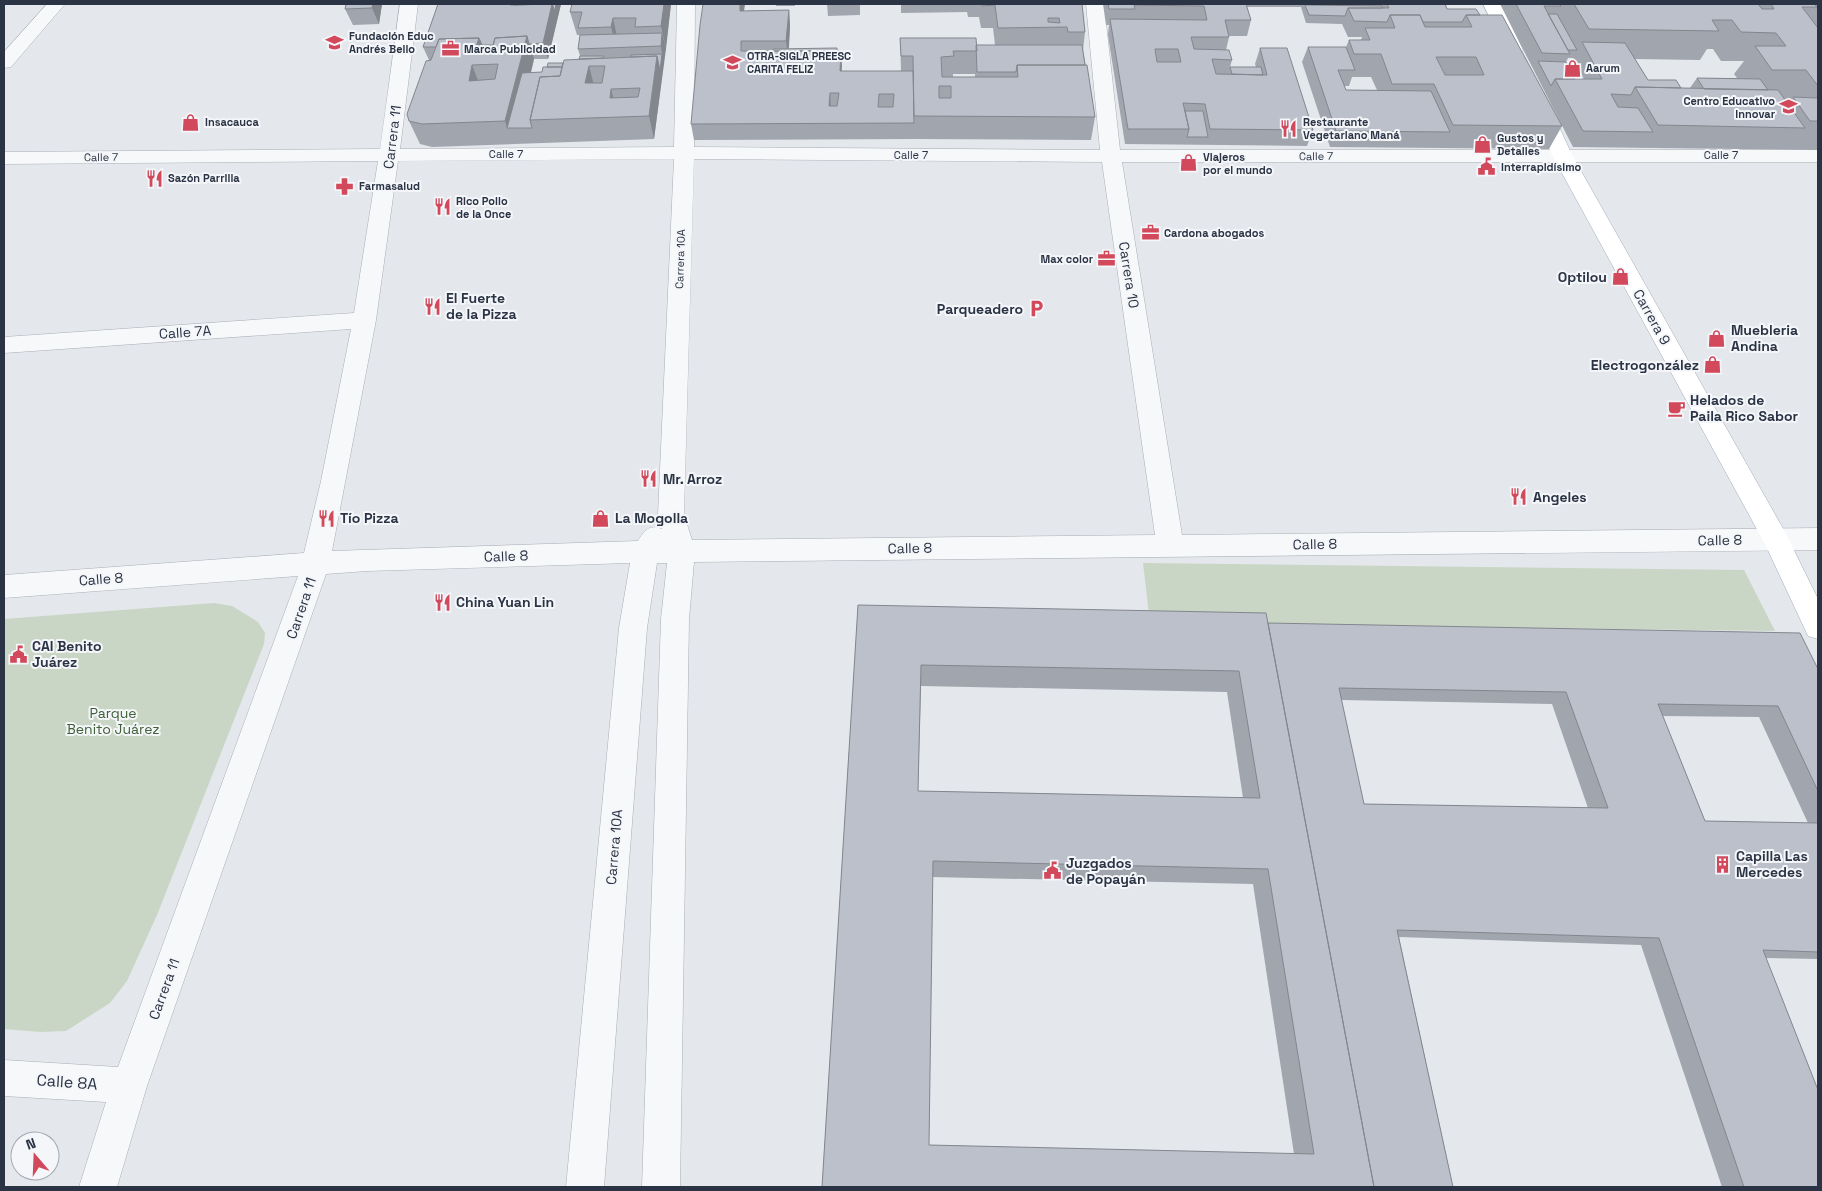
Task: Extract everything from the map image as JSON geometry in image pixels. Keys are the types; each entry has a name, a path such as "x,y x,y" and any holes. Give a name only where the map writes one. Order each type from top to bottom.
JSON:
{"main road":[{"name":"Carrera 9","path":"1492,4 1562,155 1776,540 1818,627"}],"street":[{"path":"4,63 56,4"},
{"name":"Carrera 11","path":"98,1187 130,1086 308,589 323,539 366,320 390,155 409,4"},
{"name":"Carrera 10A","path":"661,1187 675,619 682,551 671,515 684,153 686,4"},
{"name":"Carrera 10","path":"1095,4 1111,156 1170,545"},
{"name":"Calle 7","path":"4,158 684,153 1111,156 1818,156"},
{"name":"Calle 7A","path":"4,345 366,320"},
{"name":"Carrera 10A","path":"585,1187 634,628 644,552 671,515"},
{"name":"Calle 8","path":"4,586 316,563 682,551 1818,539"},
{"name":"Calle 8A","path":"4,1078 130,1086"}],"green space":[{"path":"1143,563 1744,570 1775,631 1150,623"},
{"name":"Parque Benito Juárez","path":"214,603 232,606 258,622 265,633 264,644 157,915 127,981 110,1003 66,1031 40,1032 4,1029 4,619"}],"building":[{"path":"346,4 373,4 372,8 345,9"},
{"path":"438,4 552,4 543,43 529,44 527,36 495,38 493,45 482,45 479,38 439,39 436,47 423,47"},
{"path":"515,4 549,4 514,5"},
{"path":"572,4 664,4 661,26 635,27 636,18 613,18 611,27 578,28 582,12 570,12"},
{"path":"703,4 740,4 740,11 789,10 786,41 741,41 741,51 841,51 840,71 913,71 914,123 691,124","holes":["830,93 839,93 837,106 829,106","879,94 894,94 893,107 878,107"]},
{"path":"982,4 1082,4 1085,32 1068,32 1067,27 998,28 995,5 982,6","holes":["1048,18 1059,18 1060,23 1048,22"]},
{"path":"1108,4 1246,4 1251,20 1225,20 1229,37 1191,37 1194,49 1229,50 1232,60 1212,59 1216,74 1267,75 1260,48 1287,48 1313,130 1210,129 1205,104 1183,103 1189,129 1128,129 1110,19 1207,20 1204,6 1134,5 1135,9 1109,9","holes":["1155,49 1178,49 1181,62 1157,62"]},
{"path":"1387,4 1445,4 1447,9 1476,9 1480,15 1466,15 1462,22 1423,22 1420,15 1390,15 1387,22 1354,21 1348,8 1389,8"},
{"path":"1516,4 1559,4 1561,6 1544,6 1570,54 1542,53"},
{"path":"1574,4 1758,4 1762,9 1774,9 1771,4 1814,4 1817,7 1802,7 1818,28 1818,86 1806,70 1772,70 1755,46 1786,46 1776,33 1741,32 1732,20 1712,20 1719,31 1589,29"},
{"path":"1305,5 1382,6 1383,8 1348,8 1345,16 1309,15"},
{"path":"1548,14 1557,14 1577,50 1568,50"},
{"path":"1390,15 1420,15 1425,27 1472,27 1466,15 1502,15 1562,126 1453,125 1434,84 1392,84 1381,54 1354,54 1349,40 1370,40 1365,28 1395,28","holes":["1436,57 1476,57 1484,75 1445,75"]},
{"path":"662,33 661,46 578,49 580,35"},
{"path":"527,36 505,121 422,124 409,121 407,114 426,61 431,60 439,39 479,38 475,50 492,50 495,38","holes":["498,64 495,79 469,81 472,65"]},
{"path":"900,38 976,38 977,51 953,51 954,56 941,57 942,77 1018,77 1017,65 1087,65 1095,117 914,116 913,56 901,56","holes":["939,86 951,86 951,98 939,98"]},
{"path":"1582,42 1625,43 1648,80 1676,80 1681,88 1635,87 1631,95 1611,94 1618,107 1638,108 1653,132 1583,131 1555,79 1602,79"},
{"path":"976,45 1082,45 1085,65 1017,65 1016,72 977,72"},
{"path":"1308,47 1346,47 1355,70 1338,70 1346,90 1431,91 1450,132 1336,131"},
{"path":"837,48 837,51 772,51 773,49"},
{"path":"662,54 660,71 657,56 631,57 631,55"},
{"path":"580,56 604,56 603,58 579,59"},
{"path":"657,56 649,116 530,120 540,77 560,76 564,60","holes":["589,66 605,66 602,83 585,83","640,88 638,97 610,98 611,89"]},
{"path":"1538,61 1566,62 1575,79 1555,79 1551,86"},
{"path":"548,63 563,63 562,67 547,67"},
{"path":"543,67 562,67 560,76 540,77 530,120 532,128 507,128 522,73 542,72"},
{"path":"1230,67 1261,67 1263,75 1232,74"},
{"path":"1697,78 1760,79 1768,90 1704,89"},
{"path":"1635,87 1778,90 1805,128 1658,125"},
{"path":"1793,97 1818,98 1818,121 1810,121"},
{"path":"1185,111 1203,111 1208,137 1187,137 1189,129"},
{"path":"858,605 1266,613 1374,1187 822,1187","holes":["921,665 1239,671 1260,798 918,791","933,861 1268,869 1314,1154 929,1145"]},
{"path":"1268,623 1800,633 1818,669 1818,791 1778,706 1658,704 1705,821 1818,823 1818,952 1763,950 1818,1090 1818,1187 1744,1187 1659,938 1397,930 1453,1187 1374,1187","holes":["1339,688 1566,692 1608,808 1364,804"]}],"place":[{"name":"Fundación Educ Andrés Bello","path":"335,42"},
{"name":"Marca Publicidad","path":"450,49"},
{"name":"OTRA-SIGLA PREESC CARITA FELIZ","path":"733,62"},
{"name":"Aarum","path":"1572,68"},
{"name":"Centro Educativo Innovar","path":"1789,107"},
{"name":"Insacauca","path":"191,122"},
{"name":"Restaurante Vegetariano Maná","path":"1289,128"},
{"name":"Gustos y Detalles","path":"1483,144"},
{"name":"Viajeros por el mundo","path":"1189,163"},
{"name":"Interrapidísimo","path":"1487,167"},
{"name":"Sazón Parrilla","path":"154,178"},
{"name":"Farmasalud","path":"345,186"},
{"name":"Rico Pollo de la Once","path":"442,207"},
{"name":"Cardona abogados","path":"1150,233"},
{"name":"Max color","path":"1107,259"},
{"name":"Optilou","path":"1621,277"},
{"name":"El Fuerte de la Pizza","path":"432,306"},
{"name":"Parqueadero","path":"1037,309"},
{"name":"Muebleria Andina","path":"1717,338"},
{"name":"Electrogonzález","path":"1713,365"},
{"name":"Helados de Paila Rico Sabor","path":"1676,408"},
{"name":"Mr. Arroz","path":"649,479"},
{"name":"Angeles","path":"1519,497"},
{"name":"Tío Pizza","path":"326,518"},
{"name":"La Mogolla","path":"601,518"},
{"name":"China Yuan Lin","path":"442,602"},
{"name":"CAI Benito Juárez","path":"18,654"},
{"name":"Capilla Las Mercedes","path":"1722,864"},
{"name":"Juzgados de Popayán","path":"1052,871"}]}
